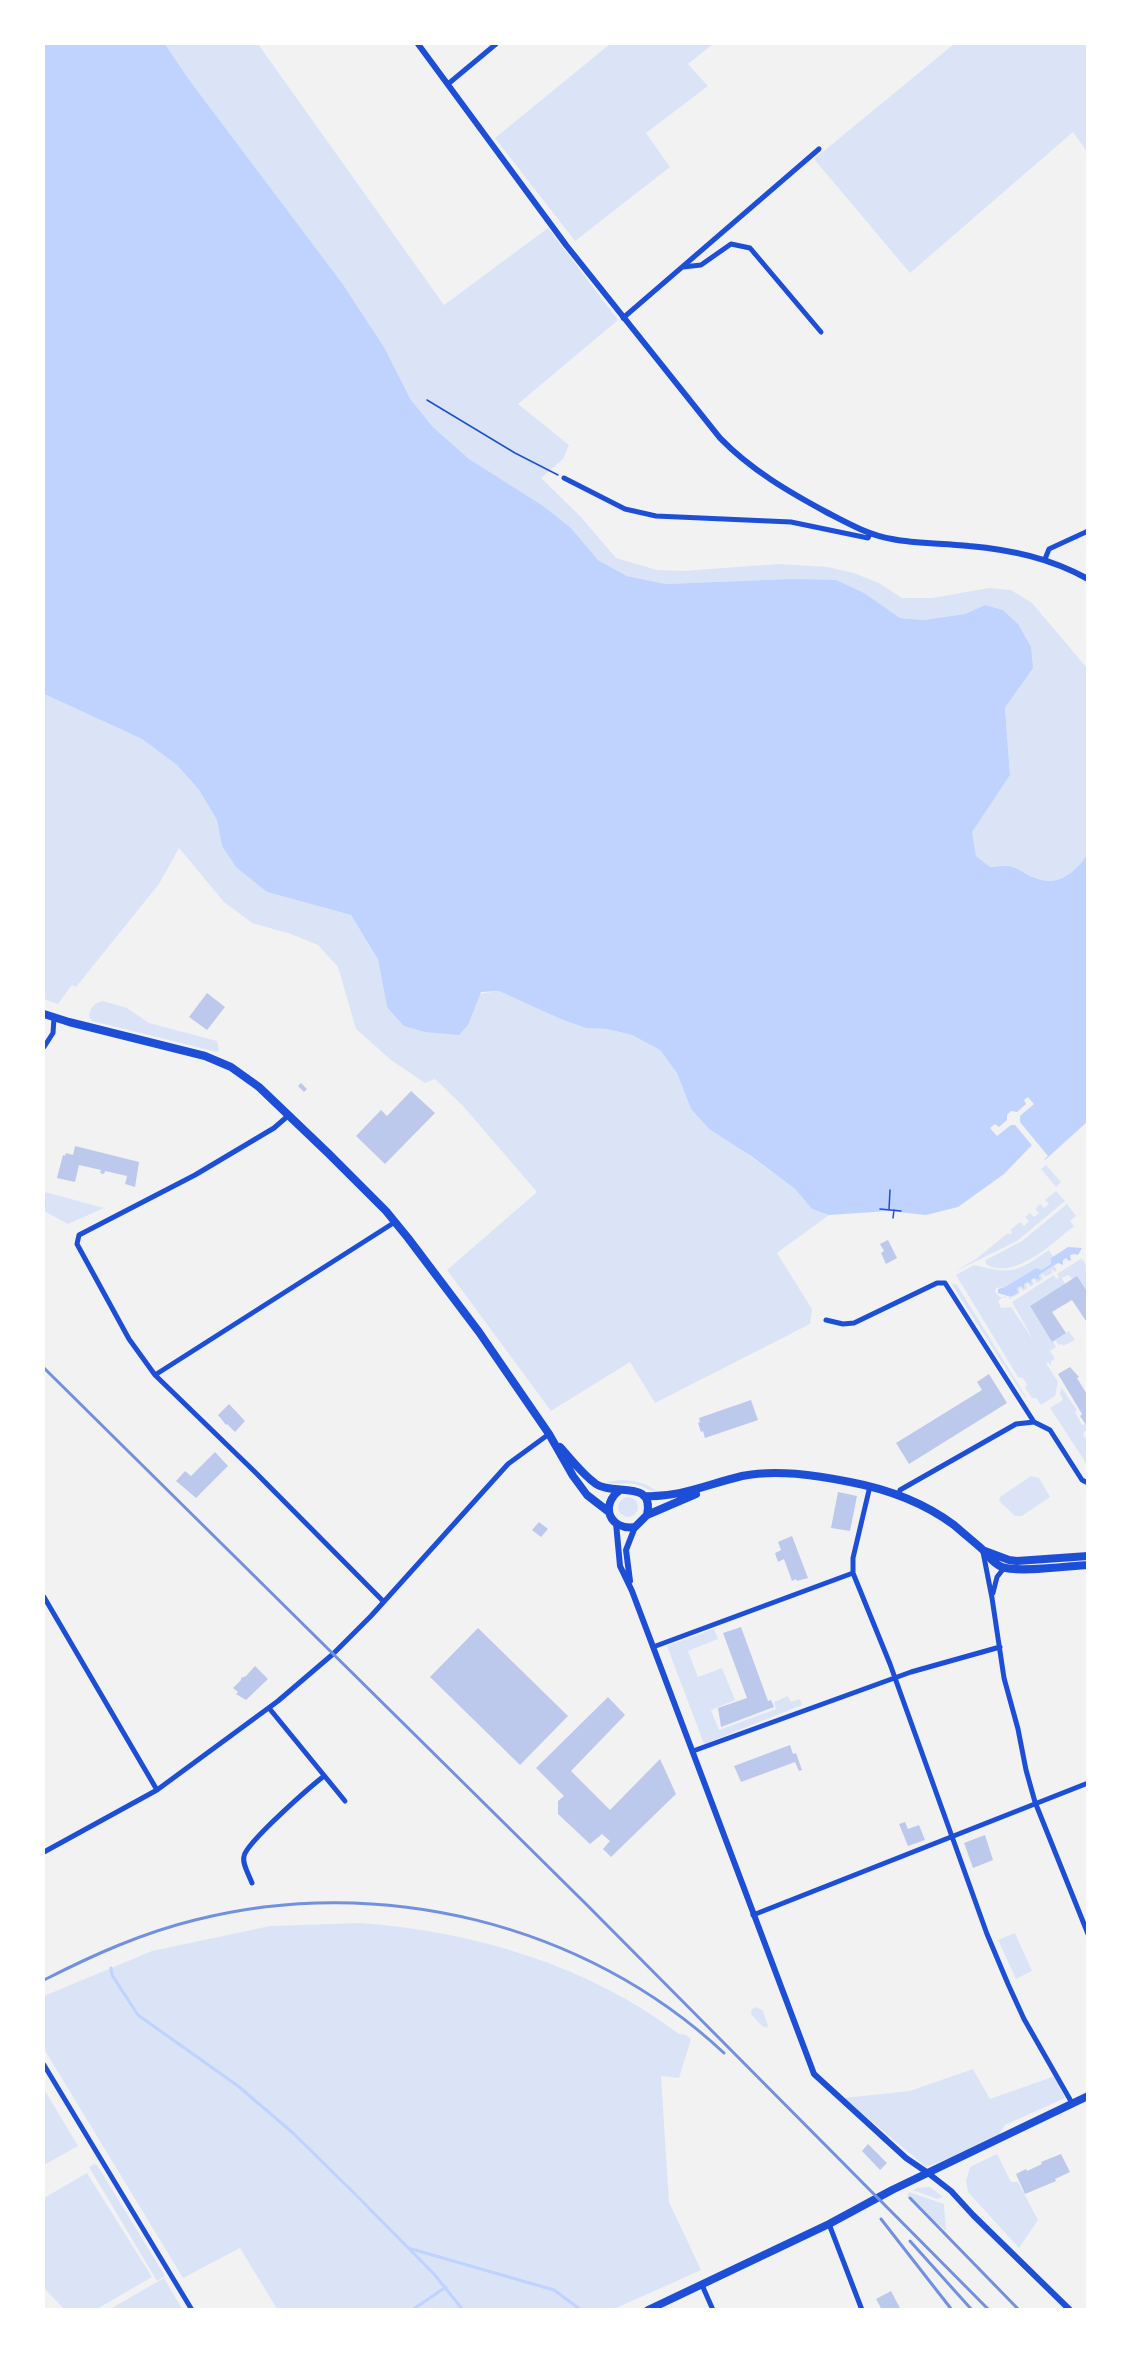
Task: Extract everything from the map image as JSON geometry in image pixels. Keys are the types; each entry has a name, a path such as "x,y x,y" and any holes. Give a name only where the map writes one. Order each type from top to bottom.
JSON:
{"main road":[{"path":"44,1014 205,1056 222,1062 250,1080 289,1115 395,1222 441,1279 549,1434 573,1476 587,1494 609,1512 616,1522 629,1528 635,1527 647,1515 648,1504 645,1496"},
{"path":"549,1434 596,1484 604,1488 631,1489 645,1496 673,1496 743,1476 781,1473 831,1479 870,1486 898,1496 941,1517 982,1550 993,1562 1004,1568 1088,1565"},
{"path":"647,1515 722,1483"},
{"path":"609,1512 612,1497 621,1490"},
{"path":"982,1550 1017,1561 1088,1556"},
{"path":"648,2310 829,2224 928,2173 1088,2096"}],"street":[{"path":"418,44 623,318 720,438 756,470 797,496 870,534 893,540 1010,551 1045,559 1088,579"},
{"path":"447,84 496,44"},
{"path":"623,318 819,149"},
{"path":"681,268 701,265 731,244 750,248 820,332"},
{"path":"564,478 625,509 656,516 791,522 868,538 870,534"},
{"path":"1045,559 1049,549 1088,531"},
{"path":"44,1047 53,1034 54,1018"},
{"path":"289,1115 274,1128 195,1175 79,1235 77,1244 129,1339 155,1375 248,1464 383,1601"},
{"path":"155,1375 273,1302 395,1222"},
{"path":"826,1320 843,1324 854,1323 937,1283 945,1283 1034,1422 1050,1430 1082,1480 1088,1483"},
{"path":"898,1496 900,1490 1016,1424 1034,1422"},
{"path":"44,1852 157,1790 269,1708 333,1654 508,1464 549,1434"},
{"path":"870,1486 853,1558 853,1573 895,1678 987,1934 1015,2001 1072,2103"},
{"path":"616,1522 620,1566 632,1591 814,2074 906,2158 951,2191 1070,2310"},
{"path":"632,1591 626,1550 635,1527"},
{"path":"982,1550 993,1598 1004,1678 1035,1802 1088,1934"},
{"path":"993,1598 997,1577 1004,1568"},
{"path":"653,1647 853,1573"},
{"path":"44,1598 157,1790"},
{"path":"693,1751 895,1678 1000,1647"},
{"path":"269,1708 345,1802"},
{"path":"252,1883 244,1860 247,1850 268,1827 324,1776"},
{"path":"753,1915 1088,1783"},
{"path":"44,2065 192,2310"},
{"path":"829,2224 862,2310"},
{"path":"702,2285 713,2310"}],"path":[{"path":"427,399 515,453 564,478"},
{"path":"889,1210 890,1190"},
{"path":"880,1209 902,1211"},
{"path":"893,1218 894,1210"}],"shaded area":[{"path":"165,44 258,44 444,305 548,228 618,320 518,404 569,445 563,459 541,478 581,517 616,558 657,570 682,571 778,564 828,567 854,573 879,583 902,598 932,598 989,588 1011,590 1032,603 1087,668 1087,855 1077,867 1065,877 1051,881 1035,878 1013,867 990,867 976,856 971,832 1010,775 1005,708 1020,687 1018,624 1003,610 985,605 965,614 923,620 900,618 882,606 789,579 666,584 627,576 598,560 571,528 469,459 433,427 411,400 384,347 342,283 190,81"},
{"path":"610,44 713,44 688,64 708,86 646,133 670,167 575,241 495,138"},
{"path":"954,44 1087,44 1087,152 1073,132 910,273 814,159"},
{"path":"44,694 142,739 177,765 199,790 217,820 222,846 267,892 351,915 378,961 387,1007 499,991 586,1028 607,1029 632,1035 660,1050 677,1073 691,1109 709,1129 795,1189 812,1209 829,1215 777,1253 812,1309 810,1324 655,1403 630,1362 551,1411 447,1270 537,1192 463,1106 435,1079 425,1083 391,1060 356,1029 338,967 318,945 291,934 252,923 224,902 179,848 159,884 76,987 72,985 58,1004 44,999"},
{"path":"103,1001 127,1008 149,1023 217,1041 219,1050 217,1052 92,1021 89,1016 91,1008"},
{"path":"1046,1165 1061,1182 1056,1187 1041,1169"},
{"path":"1056,1191 1065,1201 1017,1241 954,1272 976,1259 1008,1233 1010,1235 1012,1232 1010,1230 1020,1222 1024,1226 1029,1221 1025,1217 1030,1213 1034,1217 1039,1213 1035,1209 1040,1204 1044,1208 1049,1204 1045,1200"},
{"path":"45,1192 104,1208 68,1224 44,1211"},
{"path":"1067,1204 1076,1216 1070,1221 1074,1226 1044,1250 1033,1258 1008,1268 997,1268 986,1264 986,1260 1022,1241"},
{"path":"1049,1250 1053,1257 1051,1264 1041,1270 1036,1268 1005,1287 996,1288 995,1292 1003,1297 998,1301 1001,1308 1011,1307 1034,1341 1012,1302 1054,1275 1056,1279 1059,1277 1057,1274 1082,1258 1087,1267 1087,1293 1068,1275 1062,1278 1065,1284 1030,1306 1056,1347 1050,1351 1055,1359 1051,1361 1051,1366 1048,1362 1046,1363 1058,1382 1055,1396 1041,1405 1025,1388 1027,1385 1023,1378 1018,1377 956,1275 974,1265 997,1270 1013,1270"},
{"path":"1054,1266 1057,1270 1054,1272 1052,1269 1052,1273 1045,1277 1041,1275 1043,1279 1037,1283 1034,1279 1032,1280 1034,1284 1030,1287 1028,1283 1027,1288 1023,1291 1021,1288 1020,1293 1010,1299 1007,1298 1018,1293 1017,1288 1021,1286 1024,1289 1024,1284 1028,1282 1032,1284 1031,1280 1034,1278 1040,1280 1039,1275"},
{"path":"951,1283 957,1285 1025,1398"},
{"path":"1069,1331 1075,1340 1063,1346 1059,1345 1055,1340"},
{"path":"1061,1387 1077,1410 1075,1412 1082,1425 1085,1424 1087,1428 1083,1434 1087,1441 1086,1463 1050,1408 1063,1400 1060,1394"},
{"path":"1031,1476 1039,1478 1050,1497 1022,1516 1015,1516 999,1501 1000,1497"},
{"path":"620,1480 640,1483 658,1492 635,1484 606,1482"},
{"path":"628,1497 635,1500 638,1507 635,1514 628,1517 621,1514 618,1507 621,1500"},
{"path":"714,1629 718,1639 688,1651 698,1677 722,1668 735,1700 711,1710 719,1730 776,1709 774,1702 788,1696 791,1702 800,1699 802,1705 704,1744 667,1646"},
{"path":"360,1923 445,1934 487,1943 528,1956 607,1989 644,2010 679,2034 691,2039 679,2078 661,2076 669,2202 701,2270 614,2309 277,2309 240,2248 183,2278 44,2049 44,1996 152,1951 270,1926"},
{"path":"1015,1933 1032,1971 1016,1979 998,1940"},
{"path":"757,2007 763,2011 767,2028 751,2014 752,2009"},
{"path":"973,2069 990,2099 1055,2076 1065,2098 1005,2125 995,2141 926,2167 844,2098 910,2091"},
{"path":"44,2089 78,2146 44,2165"},
{"path":"997,2154 1011,2182 1018,2182 1038,2220 1019,2248 968,2192 966,2181 970,2167"},
{"path":"97,2165 165,2276 157,2281 89,2167"},
{"path":"87,2173 152,2277 97,2309 64,2309 44,2288 44,2198"},
{"path":"930,2187 943,2197 937,2199 913,2190 918,2188"},
{"path":"909,2192 944,2204 946,2231 907,2197"},
{"path":"164,2278 182,2309 110,2309"}],"water":[{"path":"44,44 165,44 190,81 342,283 384,347 411,400 433,427 469,459 543,506 571,528 598,560 627,576 666,584 789,579 836,580 864,593 900,618 923,620 965,614 985,605 1003,610 1018,624 1031,647 1033,668 1005,708 1010,775 972,832 976,856 990,867 1013,867 1032,877 1044,880 1051,881 1065,877 1087,855 1087,1122 1045,1160 1032,1145 1004,1174 958,1207 926,1215 889,1211 829,1215 812,1209 795,1189 751,1156 709,1129 691,1109 677,1073 660,1050 632,1035 607,1029 586,1028 499,991 481,992 468,1025 459,1035 425,1032 404,1026 387,1007 378,960 351,915 267,892 236,867 222,846 217,820 199,790 177,765 142,739 44,694"},
{"path":"1068,1247 1082,1248 1078,1255 1070,1255 1071,1260 1066,1258 1063,1260 1063,1265 1058,1263 1039,1275 1040,1280 1034,1278 1031,1280 1032,1284 1028,1282 1024,1284 1024,1289 1021,1286 1017,1288 1018,1293 1011,1297 998,1293 998,1289 1036,1268 1041,1270 1051,1264 1051,1258"}],"pier":[{"path":"1028,1097 1034,1104 1020,1116 1020,1122 1048,1156 1044,1160 1015,1125 1011,1125 997,1136 990,1128 995,1124 999,1127 1007,1120 1007,1115 1011,1111 1017,1112 1026,1104 1024,1100"}],"building":[{"path":"207,993 225,1007 207,1030 189,1017"},
{"path":"301,1083 307,1089 304,1092 298,1086"},
{"path":"411,1091 435,1113 385,1164 356,1136 381,1110 387,1116"},
{"path":"75,1146 139,1162 135,1187 125,1184 127,1176 105,1171 104,1174 100,1173 101,1170 79,1165 75,1182 57,1178 63,1155 65,1156 66,1153 73,1155"},
{"path":"888,1240 897,1258 886,1264 881,1253 884,1251 880,1244"},
{"path":"1077,1276 1088,1293 1088,1320 1086,1321 1072,1300 1052,1312 1066,1333 1052,1342 1030,1306"},
{"path":"1070,1367 1079,1377 1077,1378 1088,1396 1088,1428 1058,1374"},
{"path":"989,1374 1007,1403 909,1464 896,1443 982,1390 977,1382"},
{"path":"751,1400 758,1420 705,1438 698,1423 699,1418"},
{"path":"229,1404 245,1421 235,1432 218,1415"},
{"path":"215,1452 228,1466 196,1498 176,1481 185,1471 191,1476"},
{"path":"838,1492 857,1496 850,1531 831,1528"},
{"path":"539,1522 548,1529 541,1537 532,1530"},
{"path":"792,1536 808,1578 797,1581 796,1579 792,1581 784,1559 778,1562 775,1553 781,1550 778,1542"},
{"path":"741,1627 768,1701 771,1700 774,1707 721,1727 718,1708 747,1698 723,1633"},
{"path":"478,1628 568,1716 520,1765 430,1677"},
{"path":"255,1666 268,1679 246,1700 236,1694 238,1692 233,1688"},
{"path":"608,1697 625,1715 571,1771 610,1810 660,1759 676,1794 611,1857 603,1849 610,1841 602,1834 590,1844 558,1814 558,1801 564,1796 536,1768"},
{"path":"790,1745 793,1754 796,1753 802,1770 799,1771 795,1762 741,1782 734,1766"},
{"path":"905,1822 908,1829 919,1825 925,1840 908,1846 899,1824"},
{"path":"985,1835 993,1860 973,1868 964,1843"},
{"path":"868,2144 887,2163 880,2170 862,2151"},
{"path":"1061,2154 1070,2172 1055,2179 1056,2181 1025,2194 1016,2174"},
{"path":"891,2291 901,2310 882,2310 876,2299"}],"waterway":[{"path":"111,1968 112,1975 138,2015 238,2086 293,2133 355,2194"},
{"path":"357,2196 434,2274 463,2310"},
{"path":"408,2248 554,2290 581,2310"},
{"path":"412,2310 446,2287"}],"railway":[{"path":"44,1368 587,1905 989,2310"},
{"path":"44,1980 118,1946 156,1931 195,1920 265,1907 336,1903 407,1907 476,1920 544,1941 609,1971 669,2008 724,2053"},
{"path":"910,2198 1019,2310"},
{"path":"881,2219 952,2310"},
{"path":"910,2241 972,2310"}]}
